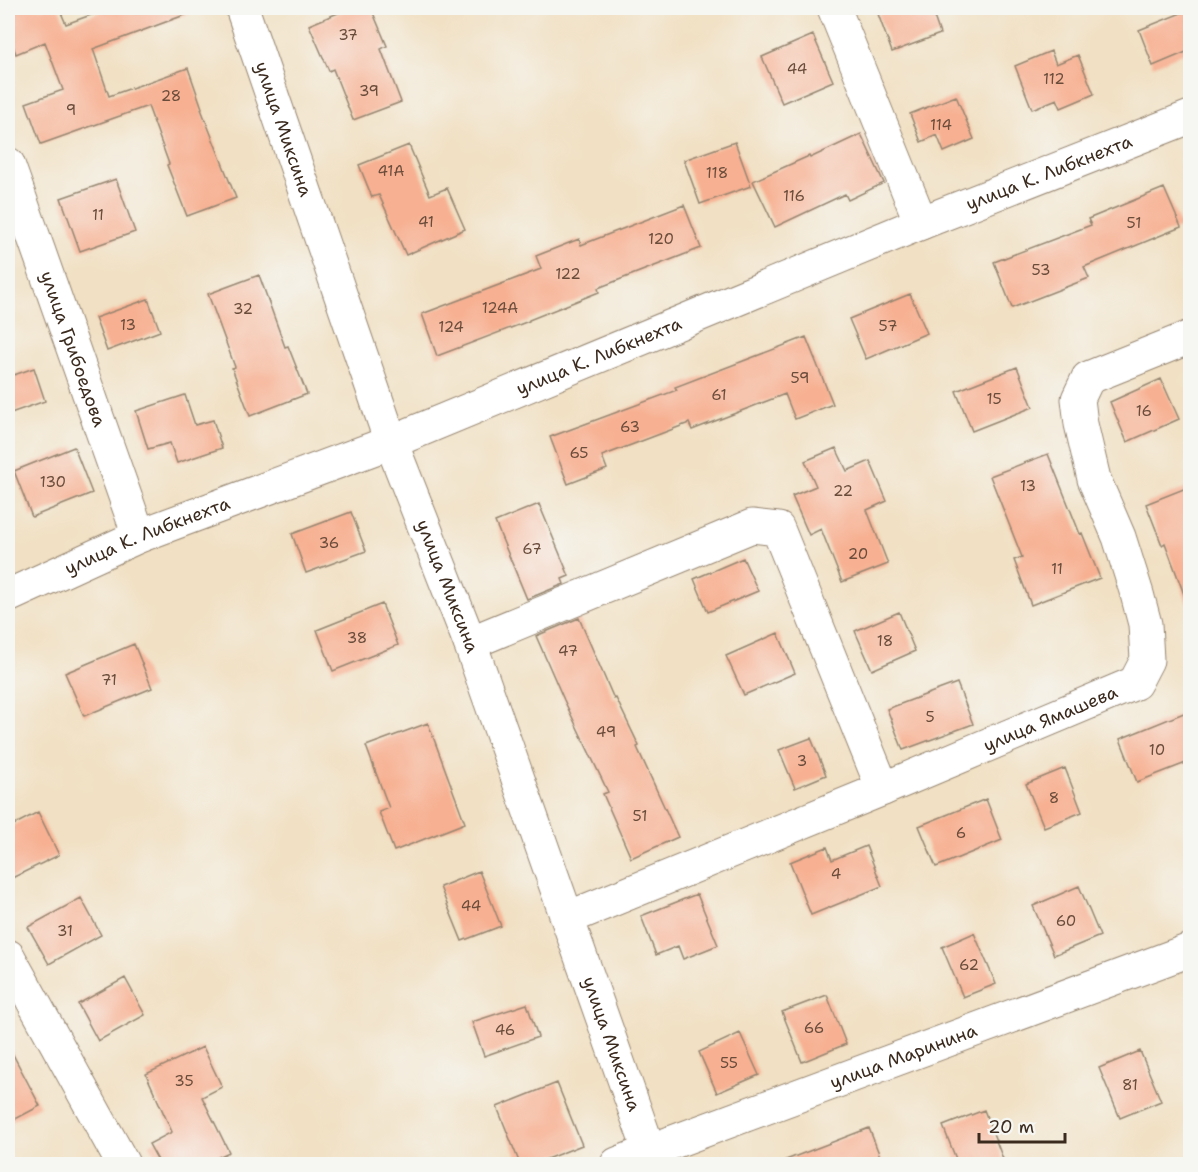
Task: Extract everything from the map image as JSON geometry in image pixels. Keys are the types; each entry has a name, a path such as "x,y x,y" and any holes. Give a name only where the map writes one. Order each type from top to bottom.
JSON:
{"street":[{"name":"улица Миксина","path":"242,8 390,442 470,643 651,1158"},
{"path":"834,8 921,223"},
{"name":"улица К. Либкнехта","path":"8,596 139,536 390,442 921,223 1191,117"},
{"name":"улица Грибоедова","path":"8,164 139,536"},
{"name":"улица Ямашева","path":"568,918 1135,683 1147,660 1145,624 1119,537 1094,479 1081,424 1078,399 1088,378 1191,337"},
{"path":"470,643 752,526 778,529 883,789"},
{"name":"улица Маринина","path":"617,1164 651,1158 1191,950"},
{"path":"8,956 123,1164"}],"building":[{"path":"8,8 59,8 66,24 110,8 197,8 198,10 93,49 109,96 188,68 201,109 236,198 187,216 167,165 169,164 148,106 41,144 26,103 63,90 45,42 16,54 8,33"},
{"path":"350,8 371,8 387,46 381,49 401,102 353,120 333,69 329,71 309,25"},
{"path":"897,8 931,8 940,34 892,52 878,14"},
{"path":"1191,9 1191,50 1153,66 1139,30"},
{"path":"813,35 833,81 782,103 762,57"},
{"path":"1051,51 1056,64 1078,55 1094,94 1061,108 1057,99 1032,109 1015,66"},
{"path":"956,96 974,139 944,152 937,135 921,142 910,114"},
{"path":"861,134 884,183 848,200 845,194 775,227 753,181"},
{"path":"735,142 751,186 700,204 684,160"},
{"path":"409,145 430,195 447,188 465,229 406,255 379,195 372,197 359,165"},
{"path":"116,179 135,232 80,251 61,198"},
{"path":"1164,188 1181,227 1084,267 1089,278 1012,308 994,262 1091,225 1088,219"},
{"path":"684,205 701,248 598,288 599,292 529,321 437,356 422,314 541,269 536,256 579,239 581,245"},
{"path":"259,275 285,347 288,346 307,394 250,416 208,294"},
{"path":"910,294 927,333 866,359 849,319"},
{"path":"148,299 160,331 107,351 95,318"},
{"path":"806,337 833,404 795,419 785,394 692,430 689,423 602,456 607,469 568,484 550,437 677,390 675,387"},
{"path":"1017,367 1033,407 972,431 956,391"},
{"path":"34,368 45,401 8,414 8,377"},
{"path":"1161,379 1179,419 1127,442 1110,402"},
{"path":"185,395 195,425 213,420 222,448 177,463 170,443 148,449 136,411"},
{"path":"74,447 92,493 32,517 14,471"},
{"path":"836,448 847,471 870,461 887,501 867,510 888,564 842,582 821,529 809,535 792,496 816,486 805,461"},
{"path":"1048,454 1100,578 1031,605 1014,560 1022,557 990,476"},
{"path":"1191,486 1191,605 1188,605 1165,543 1162,545 1146,504"},
{"path":"539,504 569,576 562,579 564,584 527,599 495,522"},
{"path":"351,512 366,551 306,573 292,534"},
{"path":"743,558 758,591 708,612 694,579"},
{"path":"382,604 398,645 333,671 317,630"},
{"path":"899,612 915,651 872,670 855,631"},
{"path":"579,618 614,699 616,698 639,746 637,747 678,837 631,858 603,794 608,792 536,636"},
{"path":"778,633 795,673 744,695 726,656"},
{"path":"134,644 152,688 84,716 65,673"},
{"path":"957,683 973,724 903,750 887,709"},
{"path":"1191,710 1191,761 1137,782 1120,739"},
{"path":"428,723 465,823 394,851 379,812 389,808 366,746"},
{"path":"811,738 826,775 795,788 779,750"},
{"path":"1065,768 1082,812 1044,827 1026,784"},
{"path":"986,799 1002,840 936,867 919,826"},
{"path":"38,812 59,855 8,880 8,828"},
{"path":"866,846 882,886 811,915 790,862 827,847 832,860"},
{"path":"479,871 501,926 462,941 440,887"},
{"path":"1079,886 1100,936 1054,955 1033,906"},
{"path":"697,894 718,945 683,959 678,946 656,955 641,916"},
{"path":"81,898 101,935 49,964 28,927"},
{"path":"974,933 996,984 963,997 942,947"},
{"path":"125,978 145,1015 98,1041 78,1004"},
{"path":"827,995 846,1044 802,1062 782,1012"},
{"path":"527,1004 538,1037 484,1056 472,1022"},
{"path":"740,1033 759,1075 717,1093 699,1052"},
{"path":"8,1045 40,1106 8,1123"},
{"path":"203,1047 222,1087 202,1097 229,1152 204,1164 160,1164 149,1144 172,1132 146,1074"},
{"path":"1140,1051 1161,1101 1120,1118 1099,1068"},
{"path":"557,1083 582,1145 534,1164 520,1164 497,1107"},
{"path":"984,1110 1005,1164 958,1164 943,1126"},
{"path":"869,1128 883,1164 778,1164 778,1163"}]}
